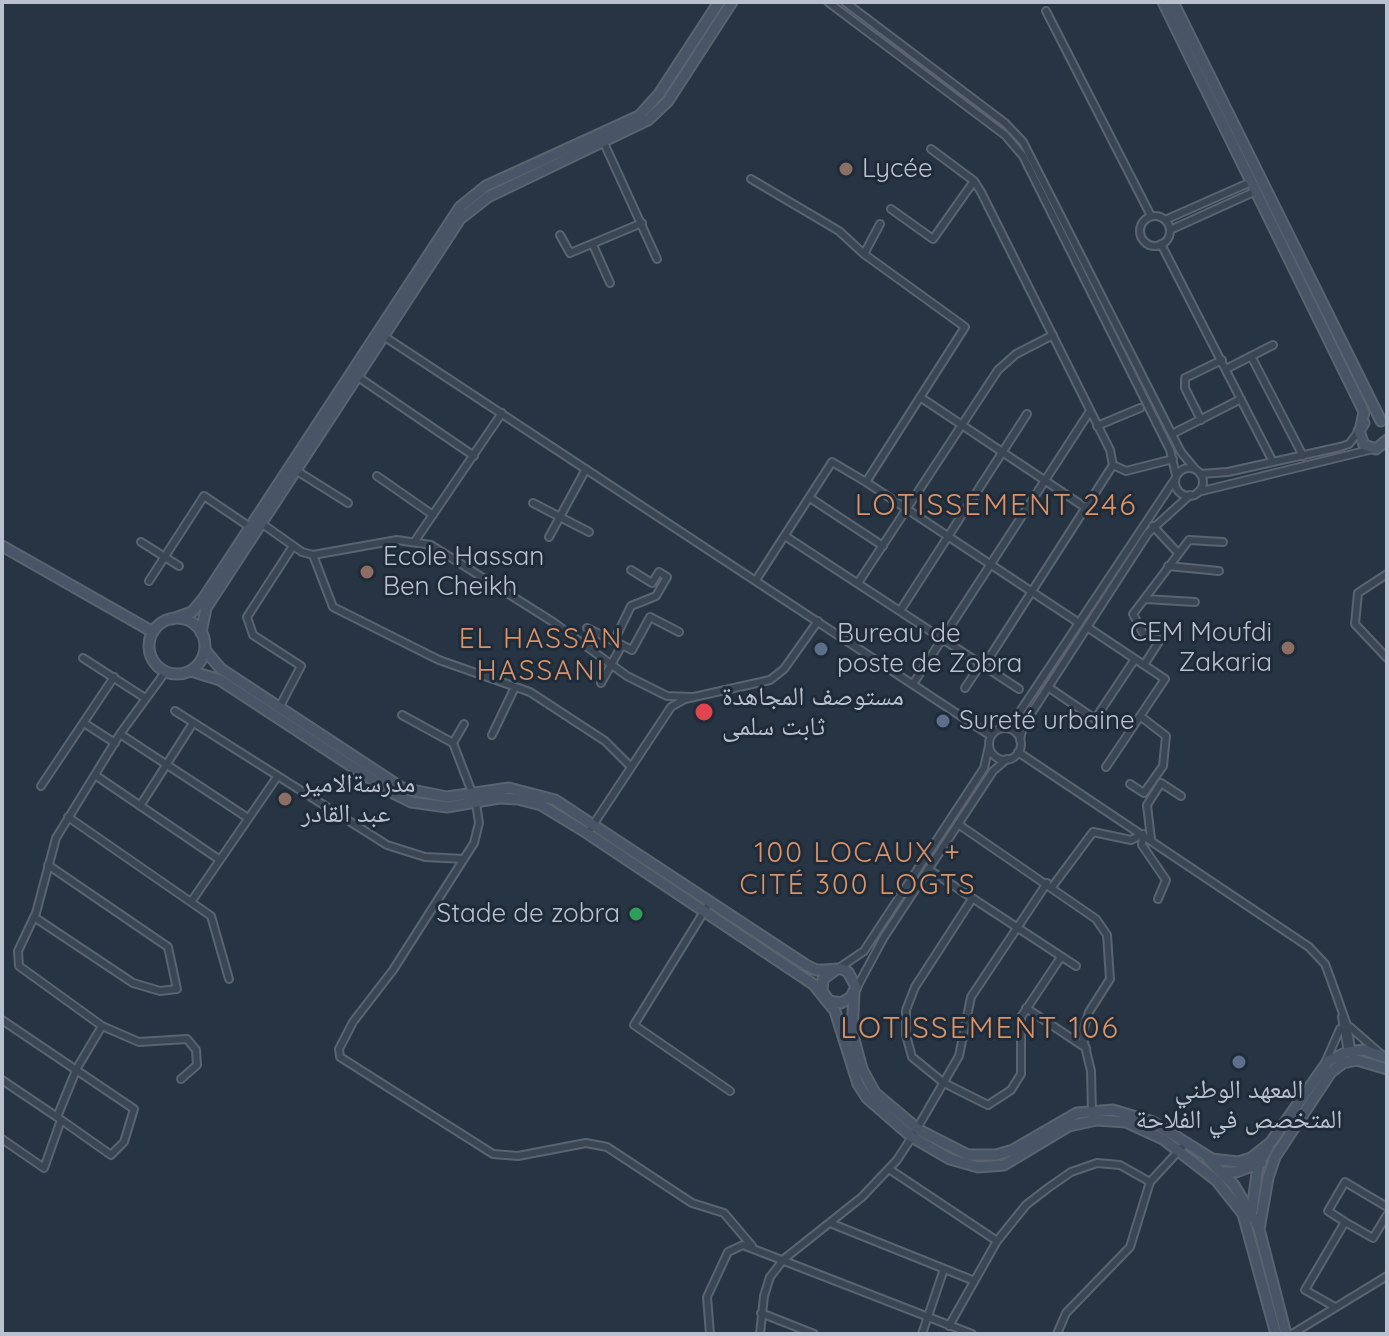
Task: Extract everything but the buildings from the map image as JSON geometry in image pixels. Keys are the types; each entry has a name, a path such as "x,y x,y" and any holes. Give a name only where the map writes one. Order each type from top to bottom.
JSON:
{"street":[{"path":"719,2 659,94 639,116 486,186 460,207 256,523 206,608 201,633 205,650 221,669 402,788 433,796 529,801 590,829 806,965 816,970 837,969 852,976 852,1032 868,1082 884,1104 950,1159 978,1167 992,1167 1020,1157 1069,1126 1092,1116 1126,1122 1183,1147 1224,1173 1252,1211"},
{"path":"153,632 172,619 192,612 297,471 460,219 473,206 648,120 668,101 732,2"},
{"path":"828,2 1015,145 1173,459 1177,490 1190,495"},
{"path":"845,2 1005,123 1023,142 1172,434 1198,472 1202,483 1198,492"},
{"path":"1163,2 1364,412 1360,429 1364,445 1383,447"},
{"path":"1173,2 1384,424"},
{"path":"1046,11 1151,216 1165,220 1254,187"},
{"path":"604,143 657,259"},
{"path":"931,149 974,181 1053,335 1113,465 1126,471 1173,459"},
{"path":"751,179 839,231 864,254 965,327 866,482"},
{"path":"891,209 933,239 974,181"},
{"path":"1151,216 1141,226 1141,236 1152,246 1161,244 1170,230 1254,187"},
{"path":"1165,220 1170,230"},
{"path":"560,235 570,253 642,223"},
{"path":"864,254 880,224"},
{"path":"1161,244 1273,462"},
{"path":"593,245 610,283"},
{"path":"858,583 1006,362 1053,335"},
{"path":"385,337 991,736"},
{"path":"1226,369 1273,345"},
{"path":"1251,356 1303,456"},
{"path":"1201,420 1185,388 1185,378 1222,360"},
{"path":"358,377 474,456"},
{"path":"920,397 1086,508"},
{"path":"1172,434 1241,399"},
{"path":"1097,426 1140,408"},
{"path":"913,684 1090,411"},
{"path":"415,541 502,413"},
{"path":"900,611 1027,414"},
{"path":"825,997 823,979 864,951 984,768 991,736 1015,719 1184,468 1198,472 1303,456 1349,444 1371,419 1384,424"},
{"path":"825,997 841,1003 854,992 870,959 993,771 1018,752 1023,726 1153,526 1190,495 1198,492 1383,447"},
{"path":"756,580 832,462 1079,623"},
{"path":"965,688 1032,592 1113,465"},
{"path":"549,537 586,469"},
{"path":"297,471 348,503"},
{"path":"377,476 433,515"},
{"path":"149,581 204,496 313,555 397,540 415,541 444,552 510,594 611,666 663,694 693,697"},
{"path":"810,498 883,546"},
{"path":"533,503 589,532"},
{"path":"1153,526 1178,553"},
{"path":"785,536 1019,689"},
{"path":"1144,665 1160,640 1143,633 1133,620 1145,599 1178,553 1194,539 1223,542"},
{"path":"141,542 179,566"},
{"path":"2,546 153,632"},
{"path":"279,708 301,666 253,635 247,617 293,546"},
{"path":"313,555 333,607 439,660 546,701 588,729 631,767"},
{"path":"1168,566 1219,571"},
{"path":"614,641 631,606 656,596 667,577 659,572 652,583 631,570"},
{"path":"1387,575 1358,593 1355,624 1387,658"},
{"path":"1145,599 1195,602"},
{"path":"587,628 632,650 650,617 679,632"},
{"path":"172,619 191,622 201,633"},
{"path":"590,829 665,714 678,703 693,697 770,680 784,669 818,621"},
{"path":"1087,627 1165,679 1106,767"},
{"path":"153,632 151,654 166,671 181,674 191,671 198,665 205,650"},
{"path":"601,683 622,645"},
{"path":"83,658 145,698"},
{"path":"1048,687 1095,719 1135,659"},
{"path":"166,671 120,734 68,817 48,865 34,917 18,951 19,966 102,1026 139,1042 187,1039 196,1050 197,1065 181,1079"},
{"path":"191,671 220,680 402,798 435,806 474,798"},
{"path":"41,786 114,677"},
{"path":"492,735 515,687"},
{"path":"663,694 667,704 665,714"},
{"path":"175,711 387,845 425,857 464,859"},
{"path":"402,715 453,743 474,798 478,833 393,970 353,1022 339,1049 340,1057 493,1154 518,1156 586,1143 607,1147 692,1203 724,1213 752,1246 782,1261 972,1334"},
{"path":"1130,784 1144,793 1163,766 1166,736 1140,716"},
{"path":"84,723 115,743"},
{"path":"140,806 193,723"},
{"path":"453,743 464,724"},
{"path":"1003,728 1013,730 1020,740"},
{"path":"120,734 248,818"},
{"path":"989,746 994,756 1007,759"},
{"path":"1018,752 1309,947 1325,964 1342,1013 1350,1056"},
{"path":"95,775 220,860"},
{"path":"191,902 277,777"},
{"path":"1151,839 1147,805 1161,783 1181,796"},
{"path":"68,817 214,921 229,979"},
{"path":"958,824 1096,919 1107,935 1110,979 1084,1026 1091,1071 1092,1116"},
{"path":"760,1334 761,1313 770,1277 782,1261 830,1223 889,1169 915,1132 959,1056 971,997 1016,927 1093,832 1131,840 1143,834"},
{"path":"1143,834 1142,845 1166,880 1158,899"},
{"path":"34,917 133,983 160,991 177,989 168,947 48,865"},
{"path":"928,869 1076,966"},
{"path":"972,899 915,987 906,1010 906,1035 912,1057 944,1083 976,1102 988,1105 1011,1090 1021,1074 1019,1026 1026,1008 1061,957"},
{"path":"708,906 802,975 825,997 845,1037 858,1084 878,1110 915,1132"},
{"path":"708,906 634,1025 730,1091"},
{"path":"1026,1008 1086,1048"},
{"path":"2,1020 134,1109 130,1131 111,1155 2,1080"},
{"path":"1344,1024 1385,1057"},
{"path":"1276,1334 1265,1301 1252,1211 1258,1165 1324,1066 1344,1024"},
{"path":"2,1139 44,1168 77,1068 102,1026"},
{"path":"1350,1056 1387,1069"},
{"path":"1255,1230 1268,1178 1280,1149 1331,1072 1350,1056"},
{"path":"1324,1066 1350,1056 1385,1057"},
{"path":"1201,1160 1238,1162 1251,1158 1271,1142"},
{"path":"1057,1334 1066,1313 1130,1247 1150,1182 1183,1147"},
{"path":"1224,1173 1258,1165 1280,1149"},
{"path":"1201,1160 1255,1230 1289,1334 1387,1276"},
{"path":"949,1326 972,1280 997,1241 1026,1205 1086,1165 1120,1165 1150,1182"},
{"path":"889,1169 997,1241"},
{"path":"1387,1207 1345,1182 1328,1211 1373,1238 1387,1215"},
{"path":"1335,1307 1305,1290 1345,1222"},
{"path":"830,1223 972,1280"},
{"path":"710,1334 707,1297 721,1265 735,1246 752,1246"},
{"path":"922,1334 944,1269"},
{"path":"761,1313 814,1334"}],"place":[{"name":"Lycée","path":"846,169"},
{"name":"Ecole Hassan Ben Cheikh","path":"367,572"},
{"name":"CEM Moufdi Zakaria","path":"1288,648"},
{"name":"Bureau de poste de Zobra","path":"821,649"},
{"name":"مستوصف المجاهدة ثابت سلمى","path":"704,712"},
{"name":"Sureté urbaine","path":"943,721"},
{"name":"مدرسةالامير عبد القادر","path":"285,799"},
{"name":"Stade de zobra","path":"636,914"},
{"name":"المعهد الوطني المتخصص في الفلاحة","path":"1239,1062"}],"district":[{"name":"LOTISSEMENT 246","path":"996,506"},
{"name":"EL HASSAN HASSANI","path":"541,656"},
{"name":"100 LOCAUX + CITÉ 300 LOGTS","path":"858,870"},
{"name":"LOTISSEMENT 106","path":"980,1029"}]}
